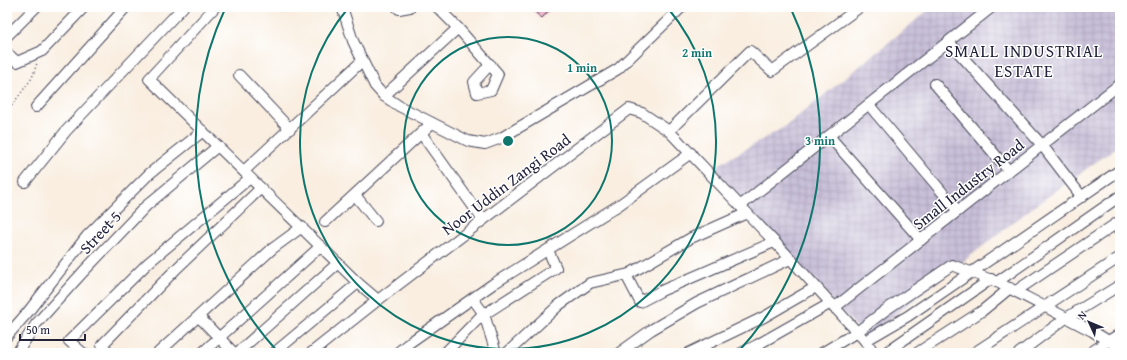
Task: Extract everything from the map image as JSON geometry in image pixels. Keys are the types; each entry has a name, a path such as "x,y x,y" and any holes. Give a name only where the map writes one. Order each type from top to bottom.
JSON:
{"street":[{"path":"7,36 36,7"},
{"path":"7,54 18,62 42,51 84,7"},
{"path":"36,107 126,7"},
{"path":"25,182 66,132 183,7"},
{"path":"215,7 149,79 358,283 378,300"},
{"path":"342,7 353,41 375,86 384,96 399,106 468,141 485,144 501,138 618,69 682,7"},
{"path":"397,7 399,9 410,7"},
{"path":"437,7 458,28 491,66"},
{"path":"669,131 750,51 772,71 860,7"},
{"path":"507,353 559,305 590,283 626,275 744,209 829,136 992,7"},
{"path":"384,96 458,28"},
{"path":"949,42 1042,145 1082,197"},
{"path":"83,353 69,341 148,263 247,174 290,129 363,60"},
{"path":"239,75 290,129"},
{"path":"936,84 1009,171"},
{"name":"Small Industry Road","path":"741,353 833,305 921,240 1120,84"},
{"path":"869,105 958,211"},
{"name":"Noor Uddin Zangi Road","path":"311,353 378,300 629,109 642,113 669,131 833,305 865,340 874,353"},
{"path":"325,222 432,123"},
{"path":"7,336 28,312 87,236 149,174 203,131"},
{"path":"421,133 483,220"},
{"path":"829,136 921,240"},
{"name":"Street 5","path":"17,353 36,324 146,206 218,146"},
{"path":"398,353 473,299 619,205 691,153"},
{"path":"865,340 908,316 1120,170"},
{"path":"109,353 102,345 175,270 261,188"},
{"path":"355,195 376,221"},
{"path":"885,353 1120,196"},
{"path":"917,353 1120,221"},
{"path":"158,353 272,249 302,227"},
{"path":"626,275 640,302 661,291 774,242"},
{"path":"202,353 320,246"},
{"path":"446,353 480,317 556,268 548,250"},
{"path":"974,353 1120,257"},
{"path":"619,353 651,330 697,303 790,259"},
{"path":"199,317 235,353 338,263"},
{"path":"822,353 857,332 887,309 952,265 994,280 1045,306 1120,348"},
{"path":"274,353 358,283"},
{"path":"1019,353 1066,318 1120,285"},
{"path":"689,353 764,317 816,288"},
{"path":"473,299 484,314 496,353"},
{"path":"1090,353 1108,340 1120,334"}],"path":[{"path":"7,112 32,78 42,51"}],"shaded area":[{"path":"932,7 1120,7 1120,145 1032,208 866,337 711,169 786,126"}],"building":[{"path":"529,7 552,7 542,18"}],"district":[{"name":"SMALL INDUSTRIAL ESTATE","path":"1024,61"}]}
